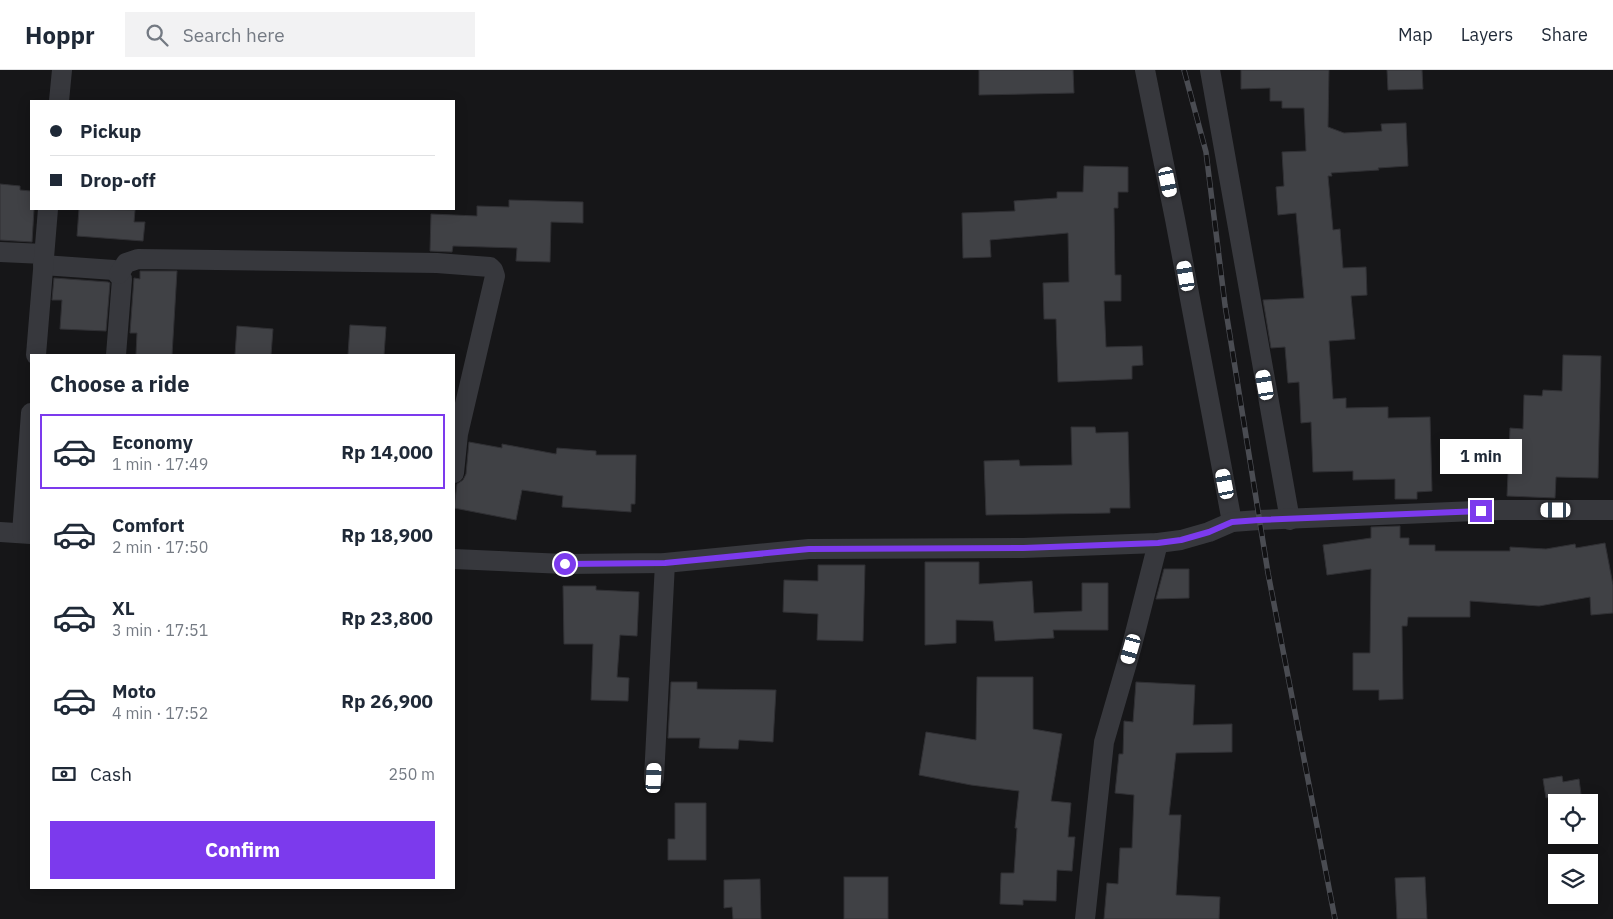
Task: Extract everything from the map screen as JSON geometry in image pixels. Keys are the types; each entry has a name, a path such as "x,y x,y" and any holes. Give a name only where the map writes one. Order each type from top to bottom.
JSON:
{"street":[{"path":"58,100 62,70"},
{"path":"1145,70 1176,219 1232,522"},
{"path":"1210,70 1290,520"},
{"path":"36,354 48,210"},
{"path":"0,252 114,270 119,274 122,279 116,354"},
{"path":"119,274 126,263 138,258 437,263 490,267 495,276 458,434 455,463"},
{"path":"0,532 27,533 30,443"},
{"path":"455,559 565,564 665,563 809,549 1023,548 1158,543 1181,540 1209,532 1232,522 1500,510 1613,510"},
{"path":"1085,919 1104,742 1131,649 1158,543"},
{"path":"654,778 665,563"}],"building":[{"path":"979,70 1073,70 1074,93 979,95"},
{"path":"1241,70 1329,70 1328,127 1344,133 1382,131 1381,124 1406,123 1408,166 1331,173 1332,176 1328,176 1333,230 1340,229 1343,268 1366,267 1367,295 1351,296 1355,339 1329,341 1333,399 1346,398 1346,408 1388,407 1388,418 1430,417 1432,491 1417,492 1417,499 1395,499 1395,479 1353,480 1353,471 1313,472 1311,422 1301,423 1299,382 1288,383 1285,347 1271,348 1263,300 1304,298 1296,213 1278,215 1276,187 1284,186 1282,152 1306,151 1304,108 1282,108 1282,101 1270,101 1270,88 1241,89"},
{"path":"1387,70 1422,70 1423,89 1388,90"},
{"path":"1084,166 1128,167 1128,192 1118,192 1118,208 1114,208 1115,275 1121,275 1121,301 1104,301 1106,347 1142,346 1143,365 1132,366 1132,379 1058,382 1056,319 1044,319 1043,283 1069,282 1068,233 990,240 991,257 963,258 962,213 1015,211 1014,201 1057,198 1057,192 1083,192"},
{"path":"0,184 20,186 20,190 30,191 30,210 34,210 32,242 0,240"},
{"path":"509,200 583,202 583,223 551,222 550,262 516,261 517,248 453,246 452,252 430,251 431,214 477,216 477,206 509,207"},
{"path":"79,210 135,210 134,222 145,222 143,241 77,236"},
{"path":"140,271 177,271 172,354 136,354 137,333 130,333 134,278 140,279"},
{"path":"54,278 110,283 106,331 60,329 62,300 52,300"},
{"path":"350,325 386,327 384,354 348,354"},
{"path":"237,326 273,329 271,354 235,354"},
{"path":"1563,355 1601,356 1598,478 1556,477 1555,498 1507,496 1510,428 1523,429 1524,395 1542,396 1543,390 1562,391"},
{"path":"1071,427 1095,427 1096,433 1128,432 1130,508 1110,508 1110,513 986,515 984,461 1019,460 1020,466 1072,465"},
{"path":"469,442 502,448 502,444 556,454 557,448 596,451 596,455 636,455 635,504 631,504 631,512 562,507 563,496 522,490 516,520 455,508 457,484 463,480 466,474"},
{"path":"1400,526 1400,538 1409,538 1409,545 1435,545 1435,551 1510,551 1510,547 1546,549 1575,544 1576,548 1605,543 1613,585 1613,613 1591,615 1590,597 1539,606 1470,601 1470,617 1408,617 1407,626 1402,626 1403,699 1379,700 1379,690 1353,690 1353,653 1370,653 1371,569 1327,575 1323,545 1371,538 1371,527"},
{"path":"925,562 979,562 979,584 1032,581 1034,613 1082,611 1082,583 1108,583 1108,630 1053,630 1054,638 995,641 993,621 956,620 956,643 925,645"},
{"path":"818,565 865,565 863,641 817,640 818,614 783,612 784,580 818,581"},
{"path":"1164,569 1189,569 1189,598 1156,599"},
{"path":"563,586 596,586 596,590 639,592 637,636 620,635 617,677 629,678 628,701 591,700 593,644 564,644"},
{"path":"977,677 1033,677 1033,729 1062,734 1051,801 1071,803 1068,837 1075,837 1072,871 1057,870 1056,901 1023,900 1023,905 1000,904 1001,873 1014,873 1017,828 1015,828 1019,791 971,785 919,775 926,732 976,740"},
{"path":"671,682 697,682 697,689 776,690 773,742 739,740 738,749 699,748 700,738 668,738"},
{"path":"1136,682 1195,685 1193,725 1232,724 1232,752 1176,753 1169,815 1181,815 1176,895 1220,897 1219,919 1104,919 1107,883 1118,884 1120,848 1132,848 1134,795 1115,793 1119,754 1123,754 1124,721 1133,722"},
{"path":"1562,776 1563,782 1579,779 1581,794 1548,794 1548,798 1546,798 1543,779"},
{"path":"675,803 706,803 706,860 668,860 668,839 675,839"},
{"path":"844,877 888,877 888,919 844,919"},
{"path":"1425,877 1427,919 1397,919 1395,878"},
{"path":"760,879 761,919 733,919 732,907 724,908 724,880"}],"railway":[{"path":"1184,70 1206,152 1225,305 1268,573 1335,919"}],"route":[{"path":"565,564 665,563 809,549 1023,548 1158,543 1181,540 1209,532 1232,522 1481,511"}]}
